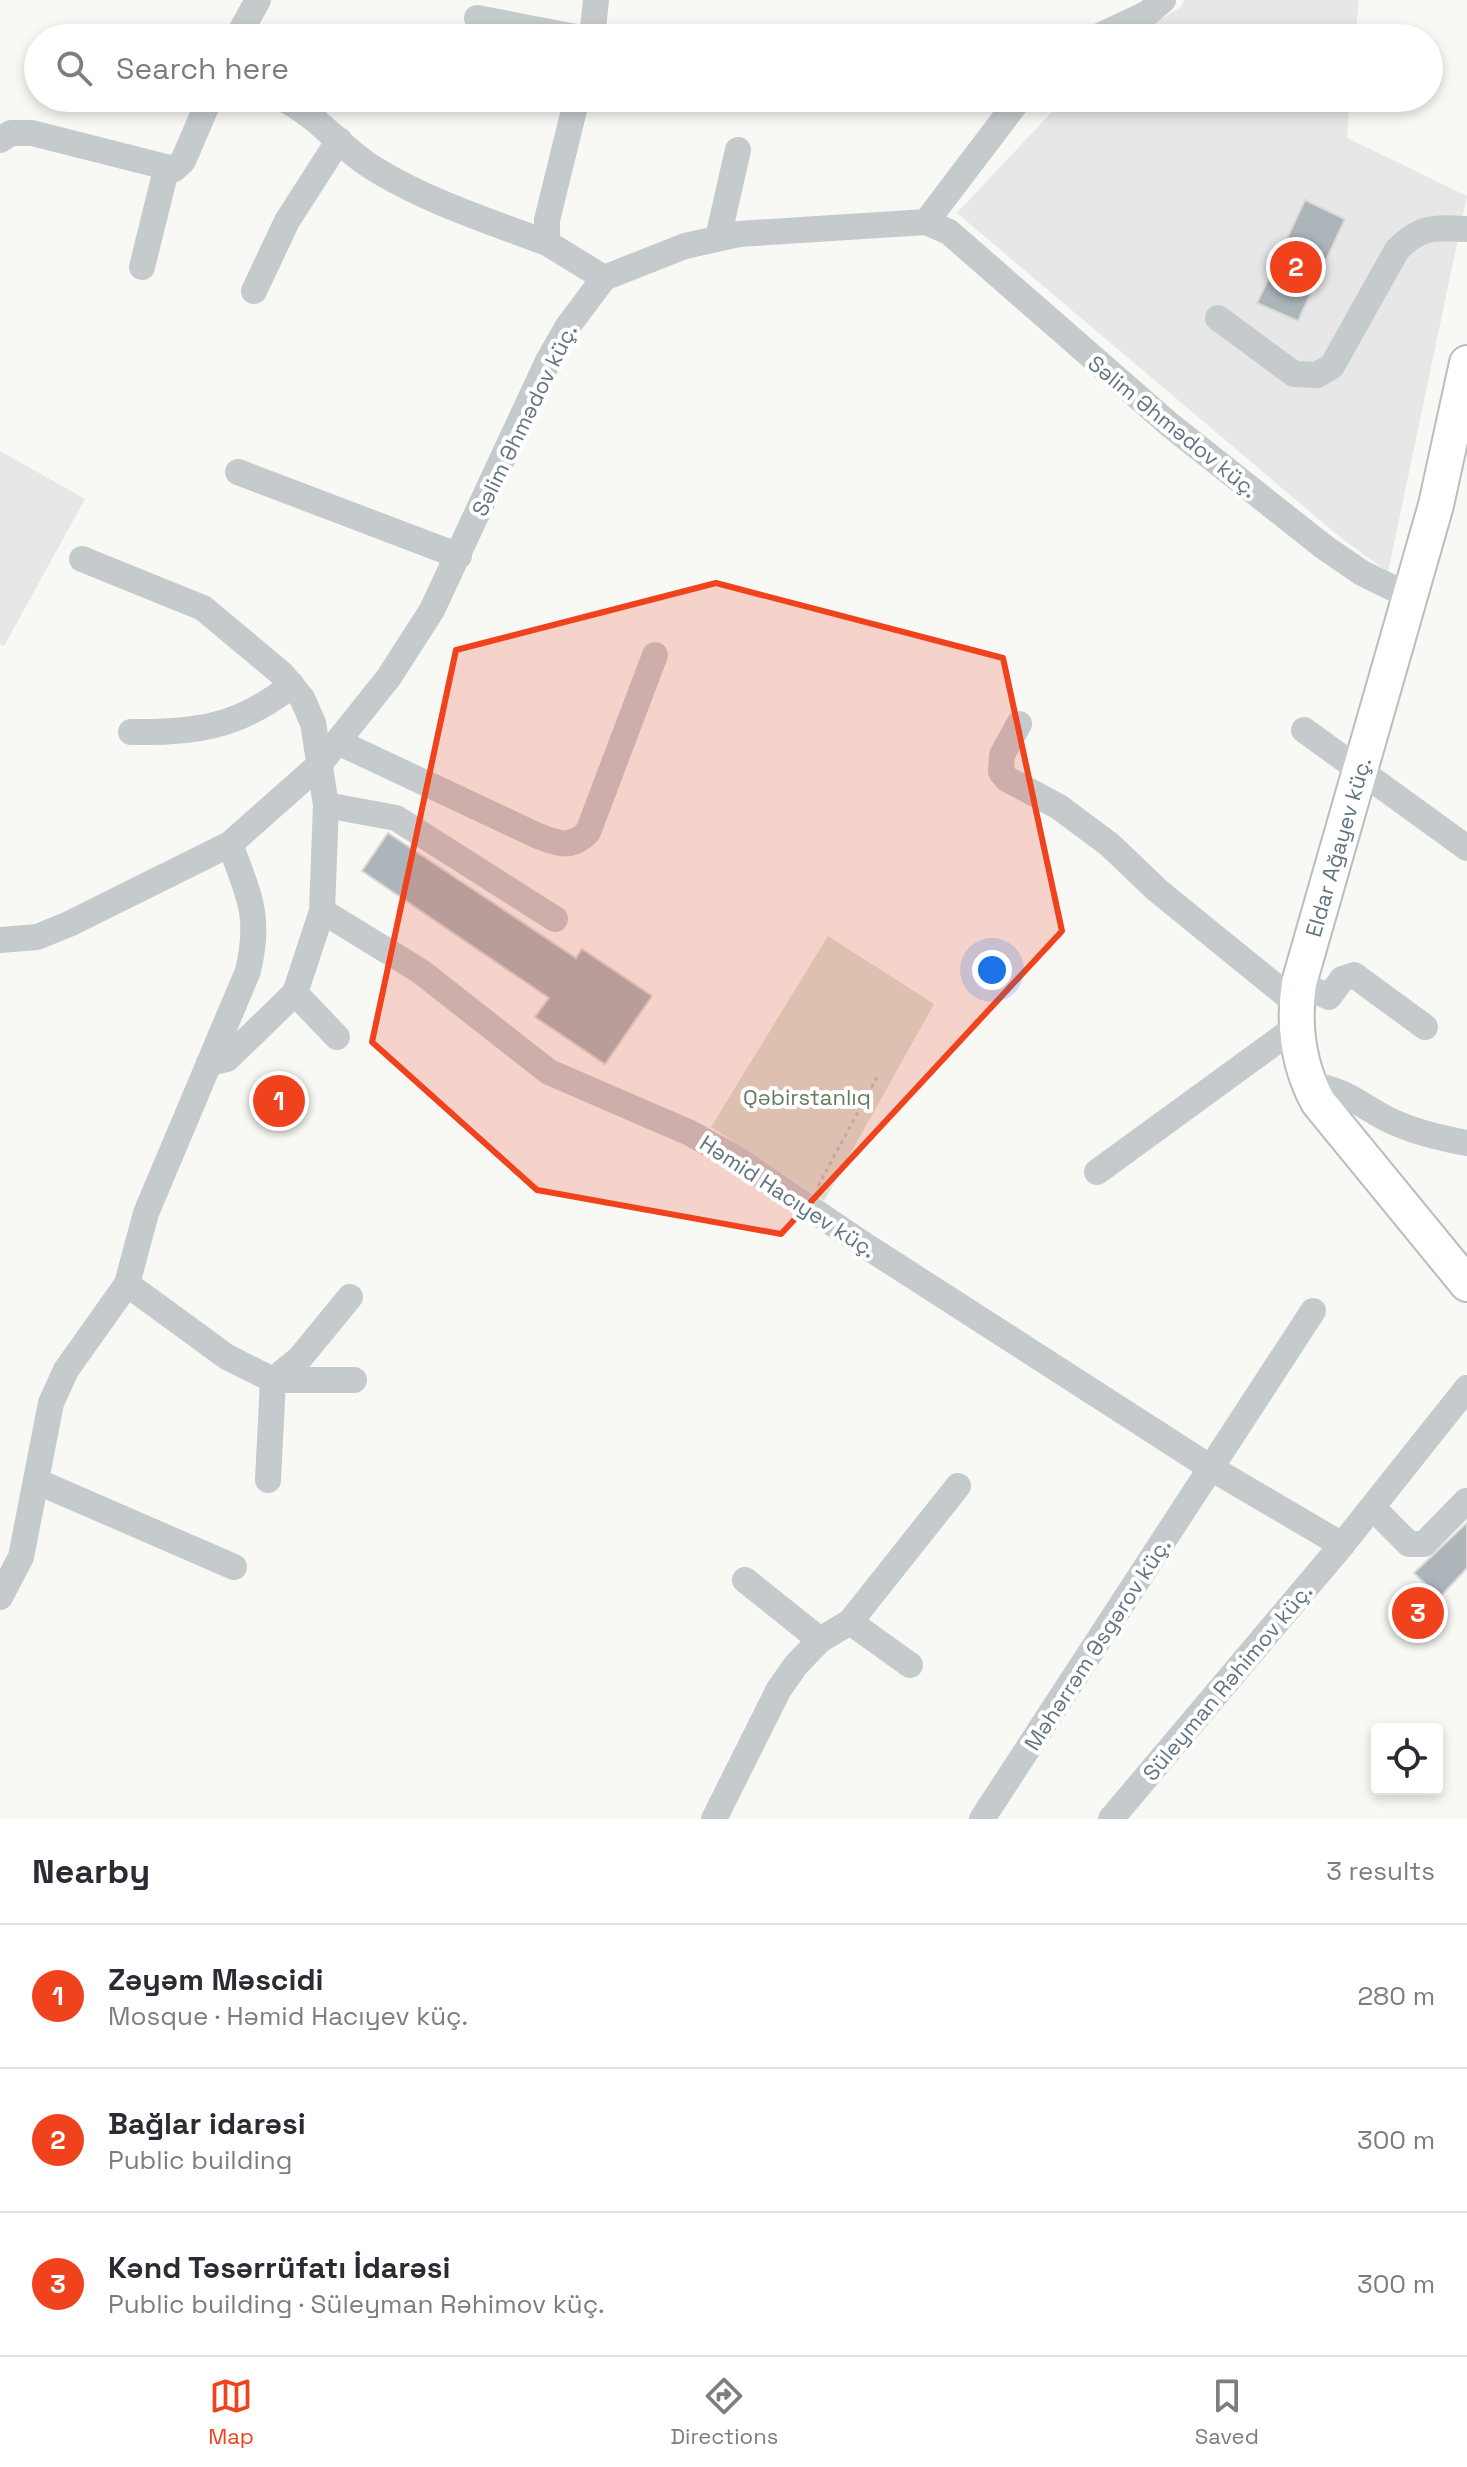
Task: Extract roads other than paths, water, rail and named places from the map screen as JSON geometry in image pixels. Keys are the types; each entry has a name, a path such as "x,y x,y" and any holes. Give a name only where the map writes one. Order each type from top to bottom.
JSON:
{"main road":[{"name":"Eldar Ağayev küç.","path":"1467,363 1436,505 1297,1004 1309,1085 1331,1122 1467,1284"}],"street":[{"path":"245,24 258,0"},
{"path":"593,24 596,0"},
{"path":"1125,24 1148,13 1163,0"},
{"path":"477,18 508,24"},
{"path":"0,140 11,133 32,133 166,170 174,169 183,161 204,112"},
{"path":"304,112 322,123 386,176 457,209 547,243 604,278 685,246 718,238 807,228 926,222 1009,112"},
{"path":"547,243 547,220 574,112"},
{"path":"254,291 287,221 339,140"},
{"path":"718,238 738,150"},
{"path":"142,267 166,170"},
{"name":"Səlim Əhmədov küç.","path":"926,222 949,232 976,253 1077,348 1312,538 1362,573 1411,597"},
{"path":"1218,318 1294,374 1317,375 1332,366 1397,250 1412,234 1427,228 1467,229"},
{"name":"Səlim Əhmədov küç.","path":"1,941 37,937 69,924 230,844 318,766 408,648 459,556 548,361 568,326 604,278"},
{"path":"238,472 459,556"},
{"path":"82,559 203,608 292,685 302,698 313,723 326,805 322,911 295,993 227,1059 209,1063"},
{"path":"338,742 538,836 562,845 577,843 588,832 655,655"},
{"path":"131,732 187,733 224,724 266,705 292,685"},
{"path":"1019,724 1002,755 1001,772 1007,779 1059,807 1110,845 1157,890 1297,1004"},
{"path":"1304,730 1359,773 1467,848"},
{"path":"326,805 396,818 555,919"},
{"path":"0,1597 21,1557 51,1403 66,1370 127,1284 146,1213 248,971 256,936 255,912 230,844"},
{"name":"Həmid Hacıyev küç.","path":"322,911 420,971 549,1072 690,1133 737,1159 1211,1468 1342,1545"},
{"path":"1097,1172 1297,1004 1329,997 1342,979 1354,975 1425,1027"},
{"path":"295,993 337,1037"},
{"path":"1309,1085 1333,1088 1387,1119 1431,1137 1467,1143"},
{"path":"127,1284 227,1357 273,1380 354,1380"},
{"path":"268,1480 273,1380 300,1358 350,1297"},
{"name":"Məhərrəm Əsgərov küç.","path":"982,1819 1313,1311"},
{"name":"Süleyman Rəhimov küç.","path":"1111,1819 1373,1508 1467,1388"},
{"path":"36,1481 234,1567"},
{"path":"714,1819 779,1689 820,1640 850,1622 958,1486"},
{"path":"1373,1508 1409,1544 1417,1547 1424,1544 1466,1501"},
{"path":"745,1580 820,1640"},
{"path":"850,1622 910,1665"}],"place":[{"name":"Bağlar idarəsi","path":"1296,267"},
{"name":"Zəyəm Məscidi","path":"279,1101"},
{"name":"Kənd Təsərrüfatı İdarəsi","path":"1418,1613"}],"park label":[{"name":"Qəbirstanlıq","path":"807,1097"}]}
